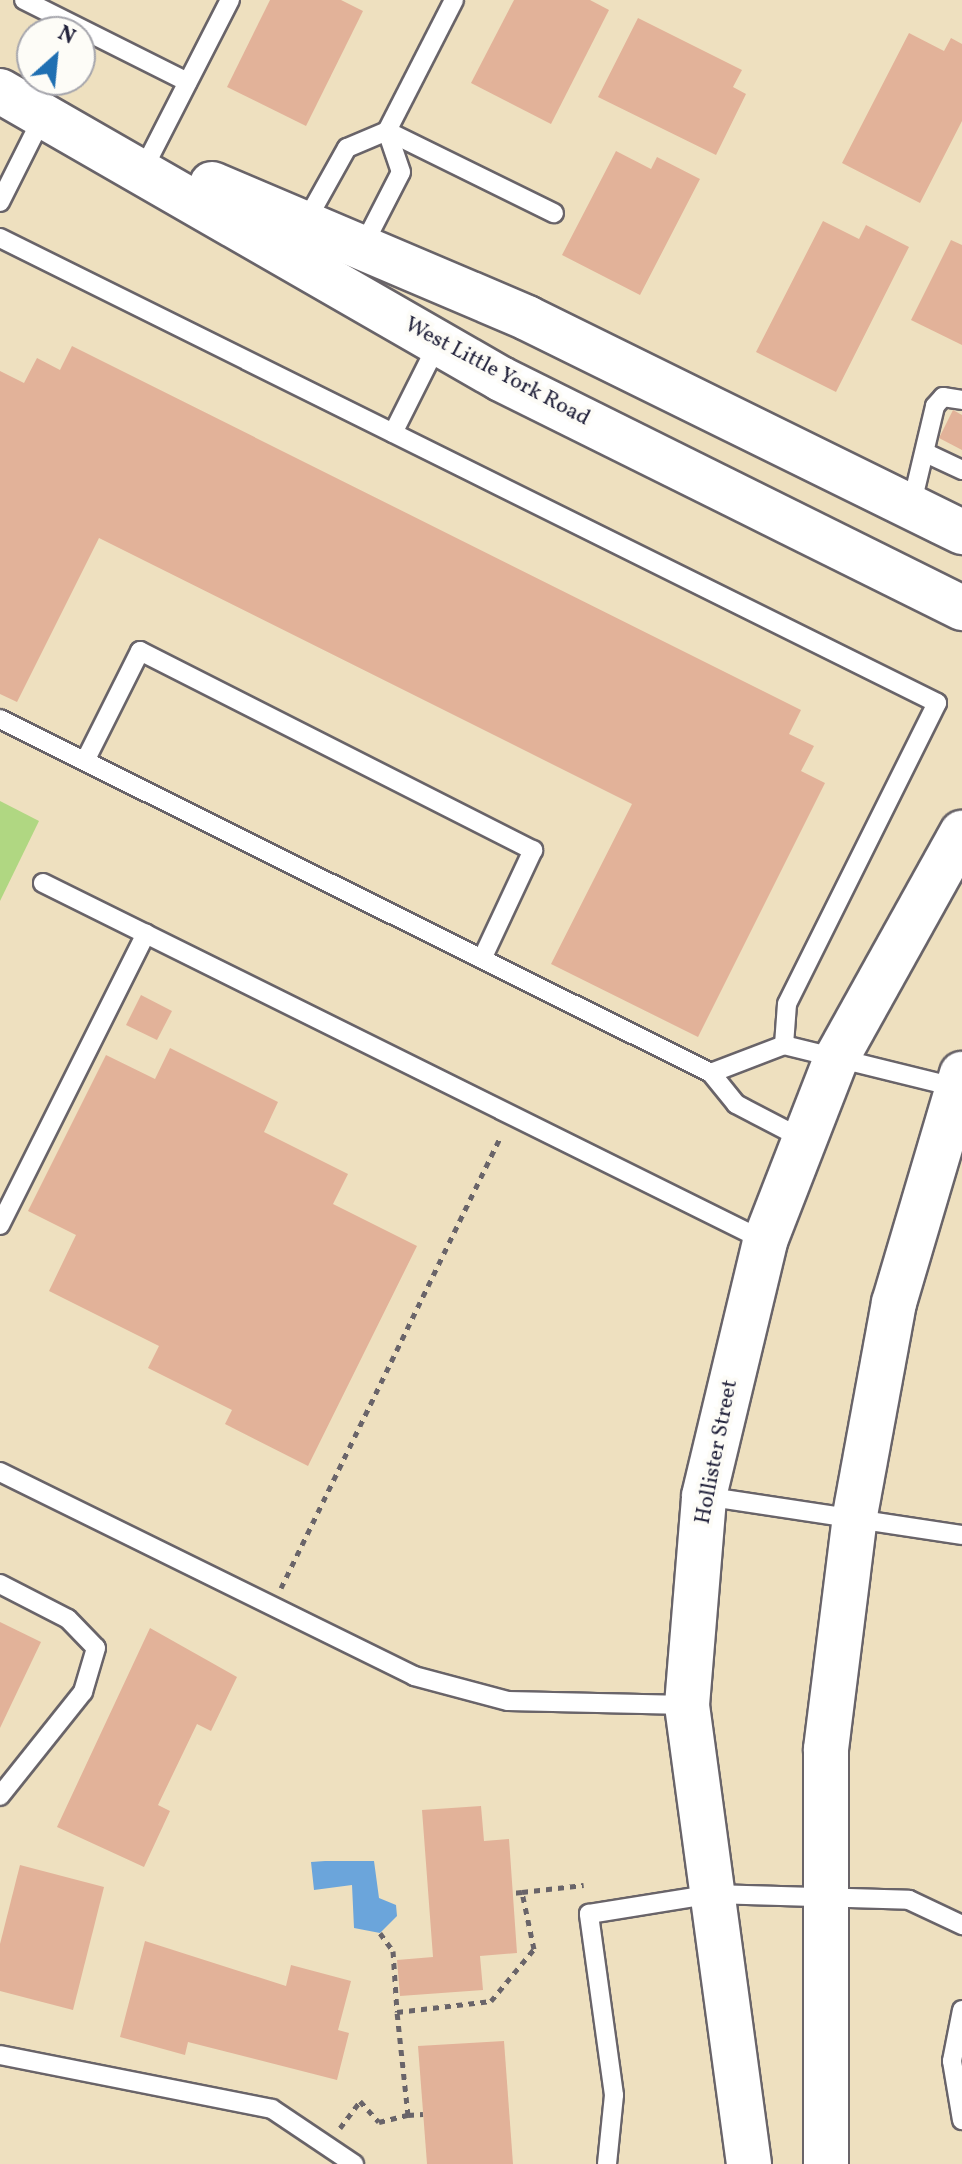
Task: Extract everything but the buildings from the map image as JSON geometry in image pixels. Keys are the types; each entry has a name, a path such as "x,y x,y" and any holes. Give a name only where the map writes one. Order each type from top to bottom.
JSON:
{"main road":[{"name":"West Little York Road","path":"0,91 44,113 305,223 635,369 962,532"},
{"name":"West Little York Road","path":"44,113 438,342 962,608"},
{"name":"Hollister Street","path":"749,2164 687,1705 704,1496 765,1241 836,1059 962,833"},
{"path":"826,2164 826,1749 855,1515 894,1303 960,1084"}],"lane":[{"path":"24,0 188,82"},
{"path":"149,158 230,0"},
{"path":"305,223 347,148 387,131 454,0"},
{"path":"0,202 44,113"},
{"path":"387,131 554,213"},
{"path":"362,248 401,172 387,131"},
{"path":"0,238 937,703 787,1004 784,1045"},
{"path":"393,433 438,342"},
{"path":"911,507 928,454 935,406 943,397 962,400"},
{"path":"928,454 962,470"},
{"path":"85,761 140,651 533,850 482,959"},
{"path":"0,719 711,1073 736,1104 805,1140"},
{"path":"43,883 765,1241"},
{"path":"0,1225 146,934"},
{"path":"711,1073 784,1045 836,1059 960,1084"},
{"path":"0,1472 270,1610 414,1676 508,1701 687,1705"},
{"path":"704,1496 855,1515 962,1535"},
{"path":"0,1584 68,1619 96,1648 83,1692 0,1796"},
{"path":"607,2164 614,2095 589,1914 712,1894 909,1900 962,1925"},
{"path":"962,2010 952,2061 962,2120"},
{"path":"0,2055 272,2109 329,2141 354,2164"}],"path":[{"path":"270,1610 511,1115"},
{"path":"512,1893 584,1885"},
{"path":"397,2012 491,2001 534,1949 522,1892"},
{"path":"380,1933 393,1951 408,2115"},
{"path":"329,2141 360,2101 379,2122 423,2114"}],"green space":[{"path":"0,801 39,821 0,901"}],"water":[{"path":"374,1861 379,1898 396,1905 397,1916 380,1933 354,1928 352,1885 314,1890 311,1862"}]}
